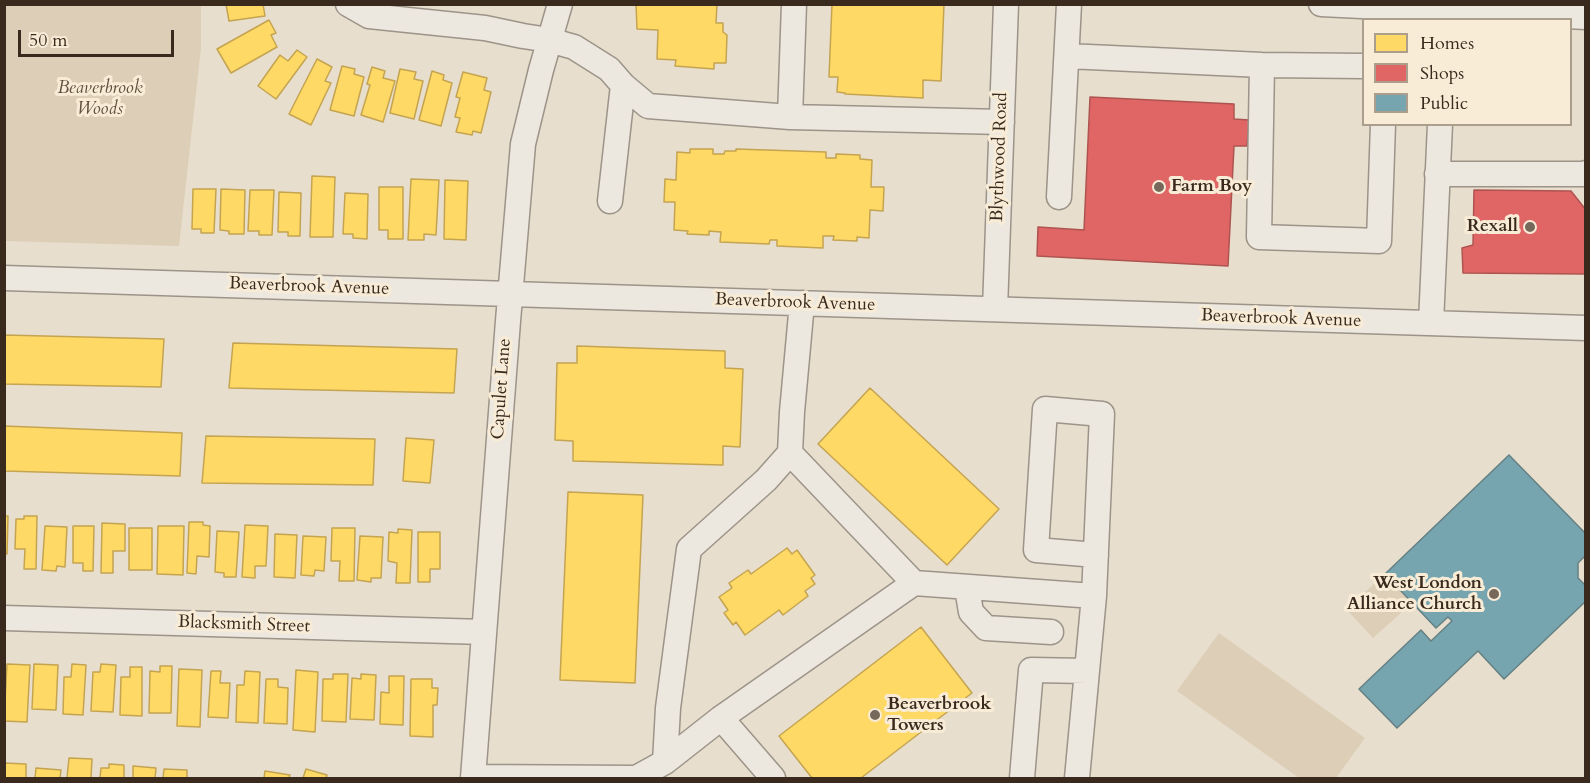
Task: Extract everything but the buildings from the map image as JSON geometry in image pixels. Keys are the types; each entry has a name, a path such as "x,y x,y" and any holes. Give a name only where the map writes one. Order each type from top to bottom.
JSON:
{"street":[{"path":"348,4 369,16 485,28 574,47 609,69 623,85 648,106 790,117 1002,122"},
{"name":"Capulet Lane","path":"473,778 523,144 560,4"},
{"path":"790,117 794,4"},
{"name":"Blythwood Road","path":"995,309 1006,4"},
{"path":"1059,197 1069,4"},
{"path":"1320,4 1531,18"},
{"path":"1067,57 1262,65 1362,66"},
{"path":"1262,65 1259,237 1379,241 1383,126"},
{"path":"610,201 623,85"},
{"path":"1431,323 1440,126"},
{"path":"1437,174 1586,173"},
{"name":"Beaverbrook Avenue","path":"4,278 1586,328"},
{"path":"665,762 668,708 689,549 766,480 790,453 802,303"},
{"path":"1077,778 1094,596 1096,555 1102,414 1045,409 1036,550 1096,555"},
{"path":"790,453 914,583"},
{"path":"473,778 636,778 665,762 721,718 914,583 1094,596"},
{"path":"967,588 971,612 986,628 1051,632"},
{"name":"Blacksmith Street","path":"4,618 484,632"},
{"path":"1022,778 1031,670 1087,671"},
{"path":"721,718 773,778"}],"green space":[{"name":"Beaverbrook Woods","path":"5,4 201,5 201,48 179,246 5,241"},
{"path":"1385,574 1412,603 1373,638 1346,609"},
{"path":"1219,633 1365,738 1336,778 1299,778 1177,691"}],"place":[{"name":"Farm Boy","path":"1159,187"},
{"name":"Rexall","path":"1530,227"},
{"name":"West London Alliance Church","path":"1494,594"},
{"name":"Beaverbrook Towers","path":"875,715"}]}
